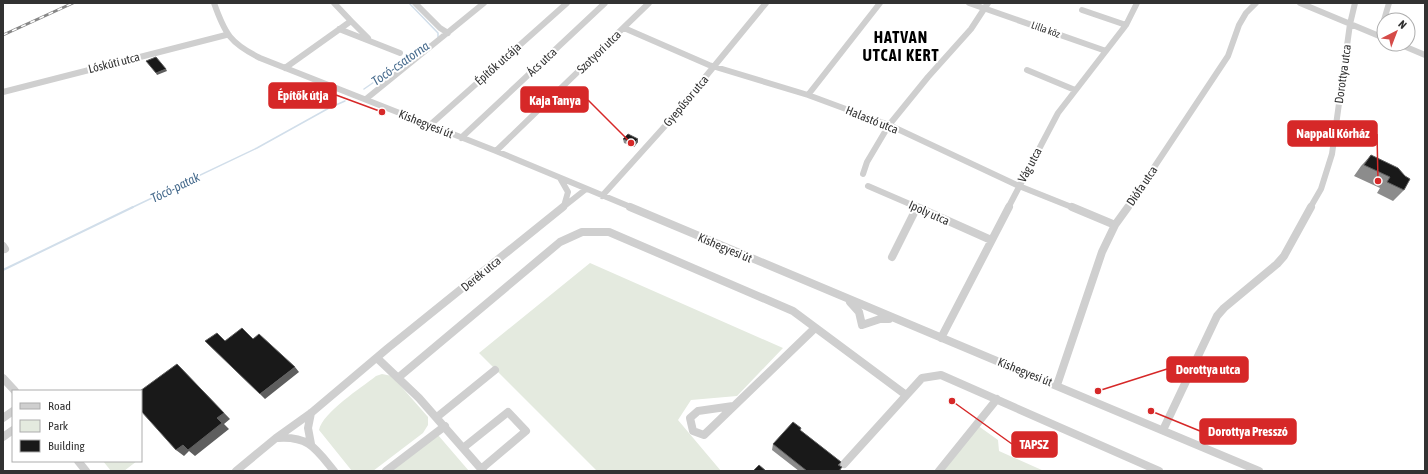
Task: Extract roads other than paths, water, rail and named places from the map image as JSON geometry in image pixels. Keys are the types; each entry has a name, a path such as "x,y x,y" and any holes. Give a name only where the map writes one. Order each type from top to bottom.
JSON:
{"street":[{"name":"Kishegyesi út","path":"214,3 222,28 226,35 235,45 246,52 496,151 1259,471"},
{"path":"334,3 369,40"},
{"path":"415,3 440,28 448,33"},
{"path":"366,99 484,3"},
{"name":"Építők utcája","path":"430,125 567,3"},
{"name":"Ács utca","path":"461,138 605,3"},
{"name":"Szotyori utca","path":"496,151 649,3"},
{"name":"Gyepűsor utca","path":"602,196 637,159 716,66 766,3"},
{"path":"808,95 880,3"},
{"name":"Lilla köz","path":"969,3 987,6 1106,51"},
{"name":"Vág utca","path":"941,338 990,240 1058,113 1126,25 1137,3"},
{"name":"Diófa utca","path":"1057,385 1102,252 1115,225 1145,183 1228,56 1239,25 1246,13 1256,3"},
{"path":"1300,3 1376,34"},
{"name":"Dorottya utca","path":"1163,430 1218,316 1224,308 1277,264 1284,256 1318,194 1332,154 1350,24 1355,3"},
{"path":"863,174 867,162 889,125 928,77 971,29 987,6"},
{"path":"1082,10 1126,25"},
{"path":"285,68 351,20"},
{"name":"Halastó utca","path":"624,28 716,66 808,95 889,125 1019,186 1115,225"},
{"path":"339,29 400,53"},
{"path":"351,33 359,29"},
{"path":"1348,41 1352,34 1356,32 1376,35"},
{"name":"Lóskúti utca","path":"3,92 98,66 226,35"},
{"path":"1028,70 1075,90"},
{"path":"560,178 568,192 563,208"},
{"name":"Ipoly utca","path":"868,186 990,240"},
{"name":"Derék utca","path":"236,471 276,438 311,413 586,189"},
{"path":"892,257 917,208"},
{"path":"399,377 560,242 582,232 609,232 793,311 906,395"},
{"path":"847,299 856,308 861,318 862,325 880,319 896,320"},
{"path":"733,406 698,411 690,418 693,431 704,435 815,328"},
{"path":"377,358 399,377 437,417 445,426 463,448 482,470 526,431 508,412 463,448"},
{"path":"437,417 495,370"},
{"path":"844,464 922,378 941,375 1159,471"},
{"path":"3,378 14,390"},
{"path":"939,471 997,399"},
{"path":"3,418 12,412"},
{"path":"311,413 308,421 308,430 311,444"},
{"path":"386,471 445,426"},
{"path":"3,437 12,431"},
{"path":"276,438 298,437 311,444 334,471"},
{"path":"79,462 86,471"}],"waterway":[{"name":"Tocó-csatorna","path":"409,3 438,33 438,37"},
{"name":"Tocó-csatorna","path":"364,89 429,44"},
{"name":"Tócó-patak","path":"131,208 257,148 329,108 345,101"},
{"name":"Tócó-patak","path":"3,270 133,207"}],"railway":[{"path":"3,35 73,3"}],"place":[{"name":"Építők útja","path":"382,112"},
{"name":"Kaja Tanya","path":"631,143"},
{"name":"Nappali Kórház","path":"1378,181"},
{"name":"Dorottya utca","path":"1098,391"},
{"name":"TAPSZ","path":"952,401"},
{"name":"Dorottya Presszó","path":"1151,411"}],"district":[{"name":"HATVAN UTCAI KERT","path":"901,46"}]}
